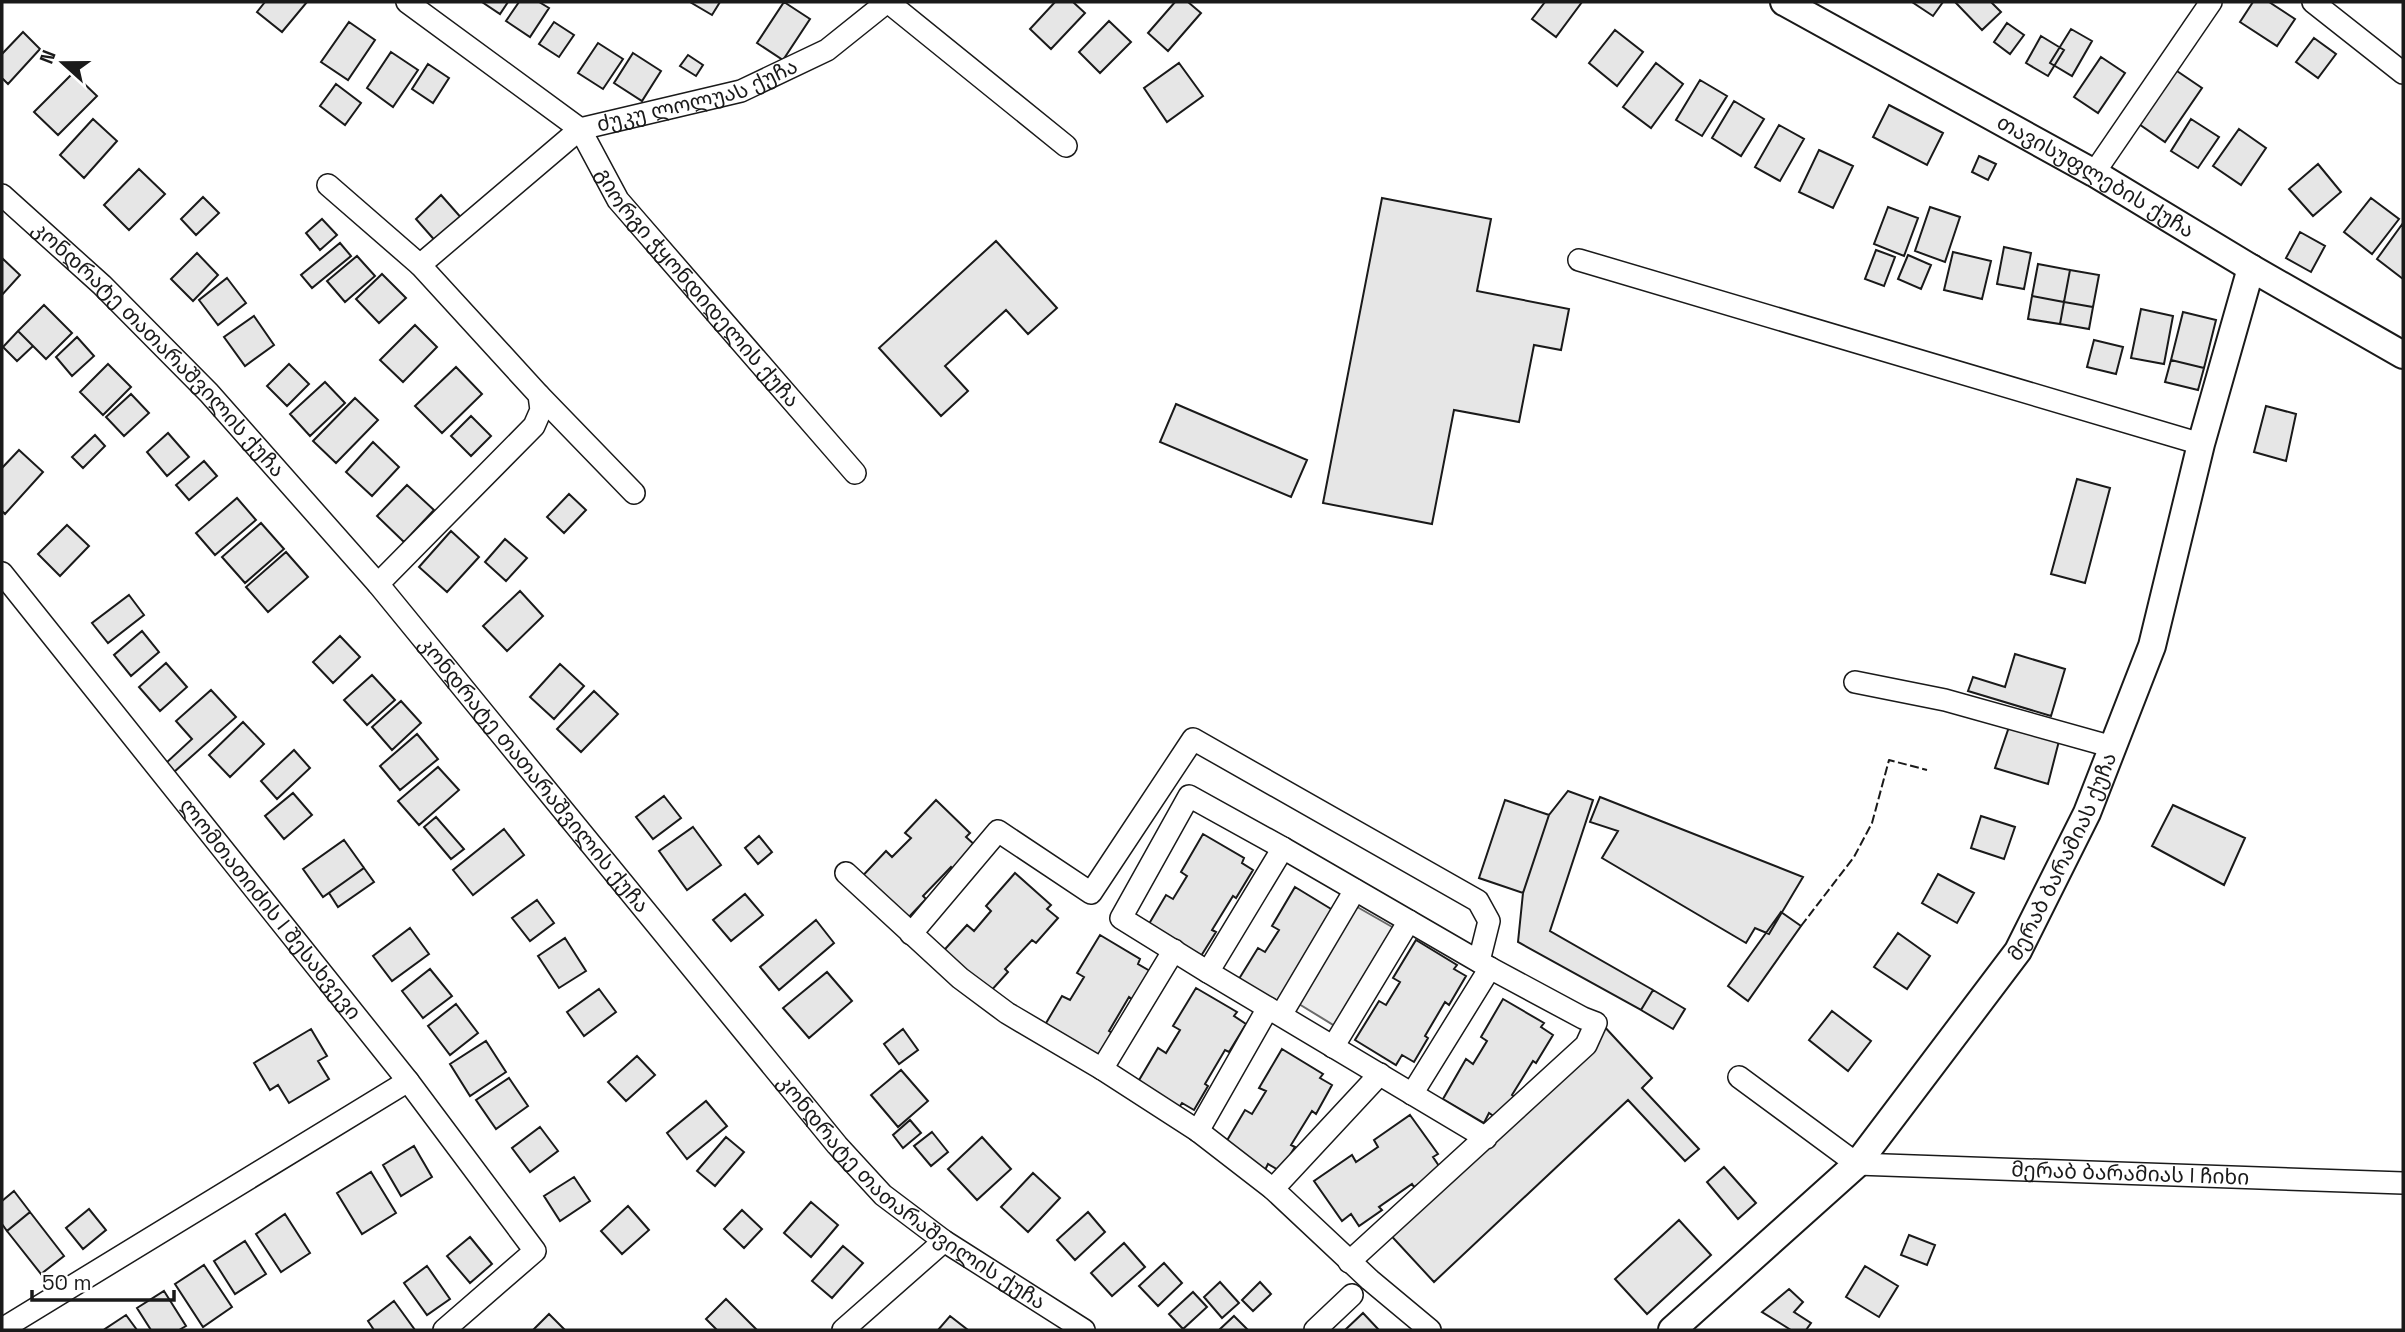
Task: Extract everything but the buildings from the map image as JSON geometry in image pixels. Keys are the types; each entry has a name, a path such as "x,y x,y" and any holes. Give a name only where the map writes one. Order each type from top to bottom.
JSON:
{"main road":[{"name":"თავისუფლების ქუჩა","path":"1784,2 2094,173 2251,268 2403,355"},
{"name":"მერაბ ბარამიას ქუჩა","path":"1672,1330 1857,1164 2018,951 2087,813 2152,646 2201,444 2251,268"}],"street":[{"name":"გიორგი ჭყონდიდელის ქუჩა","path":"407,2 580,129 618,200 855,473"},
{"name":"ძუკუ ლოლუას ქუჩა","path":"420,265 580,129 741,91 827,50 887,2"},
{"path":"887,2 1066,146"},
{"path":"2094,173 2211,2"},
{"path":"2313,2 2403,73"},
{"path":"328,185 420,265 539,395 634,493"},
{"name":"კონდრატე თათარაშვილის ქუჩა","path":"2,195 102,285 209,393 378,584 837,1145 883,1195 944,1241 1084,1330"},
{"path":"1579,260 2201,444"},
{"path":"378,584 534,426 541,410 539,395"},
{"name":"ლომთათიძის I შესახვევი","path":"2,573 408,1081 535,1251 444,1330"},
{"path":"1855,682 1945,700 2113,747"},
{"path":"911,934 998,831 1091,893 1193,739 1478,901 1489,921 1484,965 1412,1094"},
{"path":"1349,1262 1486,1138 1586,1045 1596,1023 1484,965 1189,796 1121,918 1486,1138"},
{"path":"1208,972 1283,848"},
{"path":"846,873 960,978 1007,1013 1102,1069 1198,1131 1273,1189 1349,1262 1430,1330"},
{"path":"1198,1131 1355,890"},
{"path":"1333,1046 1409,921"},
{"path":"1102,1069 1174,950"},
{"path":"1273,1189 1380,1074"},
{"path":"1739,1077 1857,1164"},
{"path":"2,1329 408,1081"},
{"name":"მერაბ ბარამიას I ჩიხი","path":"1857,1164 2403,1183"},
{"path":"843,1330 944,1241"},
{"path":"1315,1330 1352,1295"}],"shaded area":[{"path":"1352,904 1394,928 1335,1026 1294,1001"}],"fence":[{"path":"1801,926 1854,857 1872,823 1889,760 1927,770"}]}
